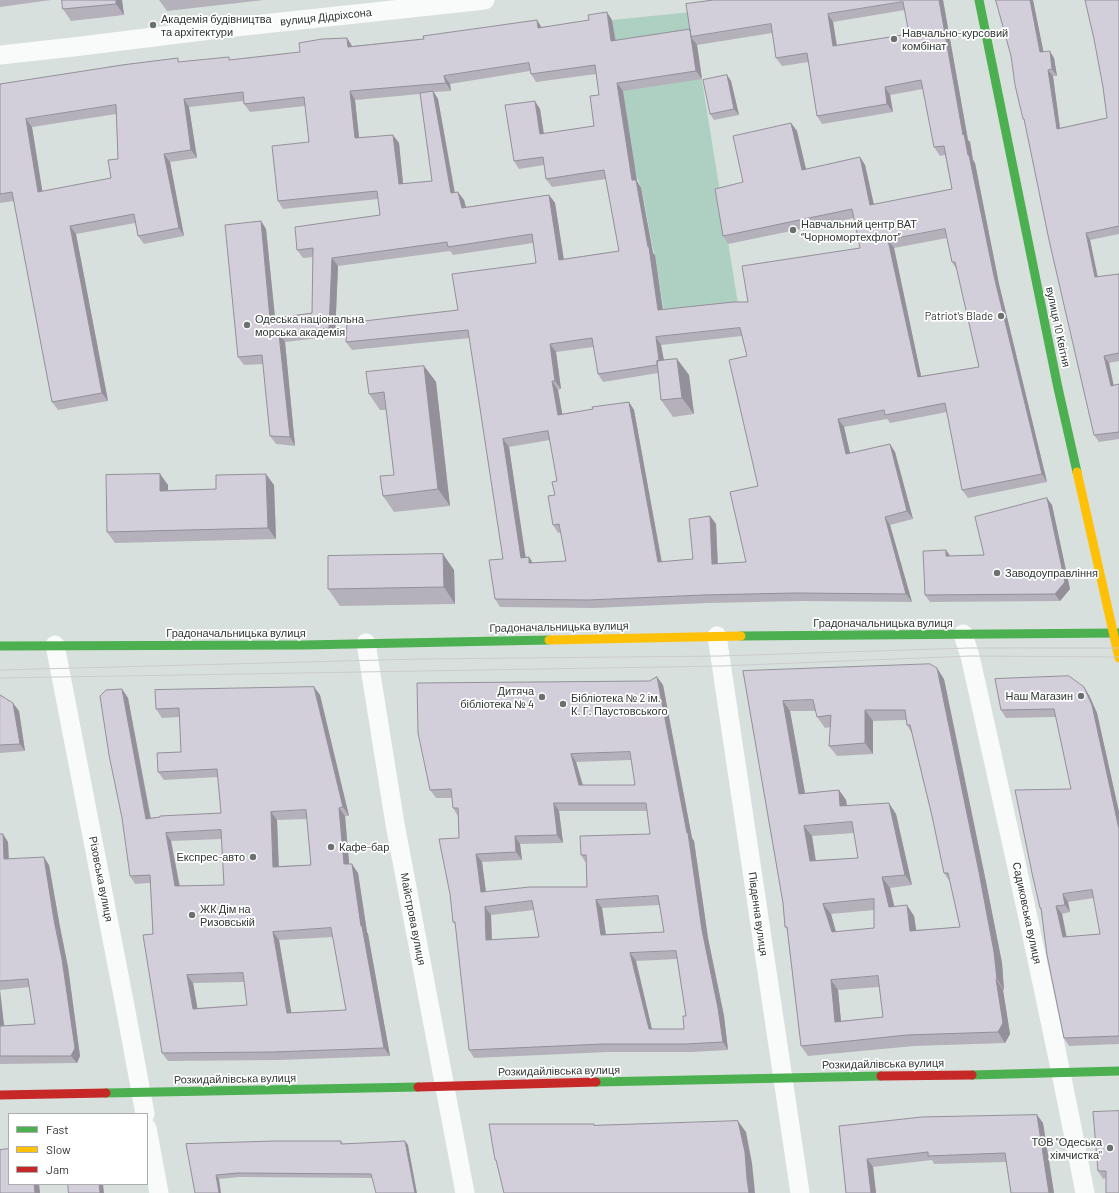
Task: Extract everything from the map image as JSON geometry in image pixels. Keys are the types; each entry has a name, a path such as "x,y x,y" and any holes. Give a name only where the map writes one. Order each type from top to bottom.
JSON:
{"street":[{"name":"вулиця Дідріхсона","path":"0,54 485,0"},
{"name":"вулиця 10 Квітня","path":"979,0 1058,388 1116,633 1119,658"},
{"name":"Градоначальницька вулиця","path":"0,646 304,645 717,636 1116,633"},
{"name":"Садиковська вулиця","path":"963,634 970,656 1062,1073 1085,1193"},
{"name":"Південна вулиця","path":"717,636 800,1193"},
{"name":"Майстрова вулиця","path":"366,643 395,824 465,1193"},
{"name":"Різовська вулиця","path":"55,645 145,1113"},
{"name":"Розкидайлівська вулиця","path":"0,1095 1119,1071"},
{"path":"148,1134 158,1193"}],"green space":[{"path":"691,12 739,310 665,318 645,204 636,174 612,20"}],"building":[{"path":"62,0 116,0 116,4 63,9"},
{"path":"714,0 939,0 963,135 964,134 969,155 994,276 1042,474 962,490 945,403 885,415 884,410 838,419 846,454 890,444 907,511 885,517 906,594 795,593 588,600 495,599 489,560 503,559 468,330 346,342 347,323 458,310 452,274 536,263 532,234 448,247 447,242 332,258 329,328 279,334 290,437 270,436 262,355 238,357 225,225 261,221 270,319 312,313 313,248 297,250 295,227 380,215 377,191 278,201 272,146 309,142 304,97 244,104 243,92 184,99 191,150 164,154 179,228 138,236 134,214 70,226 102,393 52,402 12,192 0,194 0,84 178,58 178,62 229,57 229,60 300,52 299,43 322,39 347,38 348,47 424,39 423,36 537,20 538,28 589,20 588,15 607,12 611,41 690,29 686,4","holes":["903,2 909,34 833,46 828,14","771,24 776,58 807,53 817,116 887,104 885,87 921,80 934,147 944,146 952,189 870,205 860,157 802,170 791,123 733,136 743,182 715,189 723,236 852,209 860,248 742,266 748,302 733,302 658,310 649,247 636,180 632,180 617,83 696,71 691,37","529,63 531,74 595,65 599,95 590,96 594,126 540,134 535,101 505,105 514,161 543,157 546,179 604,170 619,251 559,260 549,195 462,208 458,192 451,193 433,91 420,93 432,181 399,184 393,135 355,138 350,91 446,83 444,76","116,105 118,159 108,160 111,178 38,192 26,119","945,229 952,262 955,262 979,367 918,377 888,240","740,328 747,356 729,360 758,486 730,492 746,562 712,564 710,516 689,519 693,559 658,562 629,402 592,407 593,409 558,415 552,381 555,381 550,344 592,338 598,374 657,365 657,361 659,361 656,337","548,431 557,481 552,482 555,495 548,496 553,525 559,524 566,561 529,563 529,557 521,558 503,439"]},
{"path":"996,0 1030,0 1040,52 1050,51 1052,69 1048,70 1057,129 1107,118 1103,87 1085,0 1119,0 1119,226 1086,233 1095,277 1119,274 1119,353 1104,356 1111,386 1119,384 1119,432 1094,435 1049,240 1024,119 1015,85 1011,56"},
{"path":"727,75 734,109 710,114 703,80"},
{"path":"677,359 682,398 661,400 657,361"},
{"path":"424,366 438,489 383,496 380,476 394,475 384,392 369,394 366,372"},
{"path":"160,474 160,491 216,489 216,475 266,474 268,528 107,532 106,475"},
{"path":"1047,498 1065,582 1055,594 925,595 923,551 946,550 946,556 984,555 975,517"},
{"path":"443,554 444,587 328,589 328,556"},
{"path":"930,664 937,668 994,952 996,979 1003,1023 998,1032 907,1035 801,1046 787,927 785,927 783,903 743,671","holes":["813,700 817,717 831,715 829,746 865,743 865,710 905,710 907,725 910,725 932,816 944,873 948,873 960,927 910,931 907,905 889,907 882,877 905,875 889,803 840,806 839,790 799,794 783,701","852,822 858,858 810,861 804,826","874,899 874,928 832,932 823,904","878,976 883,1017 835,1022 831,980"]},
{"path":"1069,676 1084,687 1092,705 1119,829 1119,1036 1064,1038 1047,955 1041,908 1032,873 1015,790 1071,789 1054,709 1001,710 995,679","holes":["1092,890 1100,934 1063,937 1056,906 1065,905 1063,894"]},
{"path":"657,677 688,833 702,930 718,1008 723,1042 686,1044 603,1044 469,1050 455,922 453,922 450,894 439,839 459,838 458,808 453,808 451,789 430,790 418,733 417,683 649,681","holes":["630,752 635,785 579,785 571,754","554,803 646,803 650,834 580,836 581,855 586,855 587,887 530,887 481,892 476,854 516,852 515,836 557,835","658,896 664,932 601,935 596,900","532,901 539,937 486,940 485,907","676,951 686,1016 683,1016 684,1029 649,1029 630,953"]},
{"path":"314,687 343,807 339,808 344,864 352,864 361,926 384,1048 273,1052 162,1053 143,935 153,934 150,875 130,876 122,818 109,755 100,696 106,690 122,689 146,819 160,816 221,813 217,769 158,772 157,753 181,752 179,708 156,709 155,690","holes":["306,810 311,865 273,867 271,812","221,830 224,885 175,886 166,833","331,928 346,1010 287,1013 273,932","243,973 247,1005 193,1009 187,975"]},
{"path":"0,695 13,703 20,744 0,745"},
{"path":"0,834 3,834 4,859 44,857 62,959 75,1048 71,1056 0,1056 0,1026 35,1024 28,979 0,981"},
{"name":"ТОВ \"Одеська хімчистка\"","path":"1119,1111 1119,1193 1106,1193 1106,1171 1098,1171 1093,1112"},
{"path":"1037,1115 1049,1193 1011,1193 1005,1153 928,1156 928,1152 867,1159 871,1193 846,1193 839,1126 922,1117"},
{"path":"738,1121 745,1152 749,1193 504,1193 495,1160 489,1124 594,1125"},
{"path":"276,1141 341,1141 341,1144 405,1141 415,1193 376,1193 371,1174 238,1173 216,1175 219,1193 195,1193 186,1144"},
{"path":"8,1149 8,1185 34,1185 35,1193 0,1193 0,1150"},
{"path":"68,1185 99,1185 100,1193 69,1193"}],"tram line":[{"path":"0,670 419,659 720,656 968,648 1119,648"},
{"path":"0,678 721,666 970,656 1119,657"}],"traffic: fast":[{"path":"979,0 1058,388 1077,472"},
{"path":"741,636 1119,633"},
{"path":"0,646 304,645 549,640"},
{"path":"972,1075 1119,1071"},
{"path":"596,1082 881,1076"},
{"path":"106,1093 418,1087"}],"traffic: slow":[{"path":"1077,472 1119,658"},
{"path":"549,640 741,636"}],"traffic: jam":[{"path":"881,1076 972,1075"},
{"path":"418,1087 596,1082"},
{"path":"0,1095 106,1093"}],"place":[{"name":"Академія будівництва та архітектури","path":"153,25"},
{"name":"Навчально-курсовий комбінат","path":"894,39"},
{"name":"Навчальний центр ВАТ “Чорномортехфлот”","path":"793,230"},
{"name":"Patriot's Blade","path":"1001,316"},
{"name":"Одеська національна морська академія","path":"247,325"},
{"name":"Заводоуправління","path":"997,573"},
{"name":"Наш Магазин","path":"1081,696"},
{"name":"Дитяча бібліотека № 4","path":"542,697"},
{"name":"Бібліотека № 2 ім. К. Г. Паустовського","path":"563,704"},
{"name":"Кафе-бар","path":"331,847"},
{"name":"Експрес-авто","path":"253,857"},
{"name":"ЖК Дім на Ризовській","path":"192,915"},
{"name":"ТОВ \"Одеська хімчистка\"","path":"1110,1148"}]}
